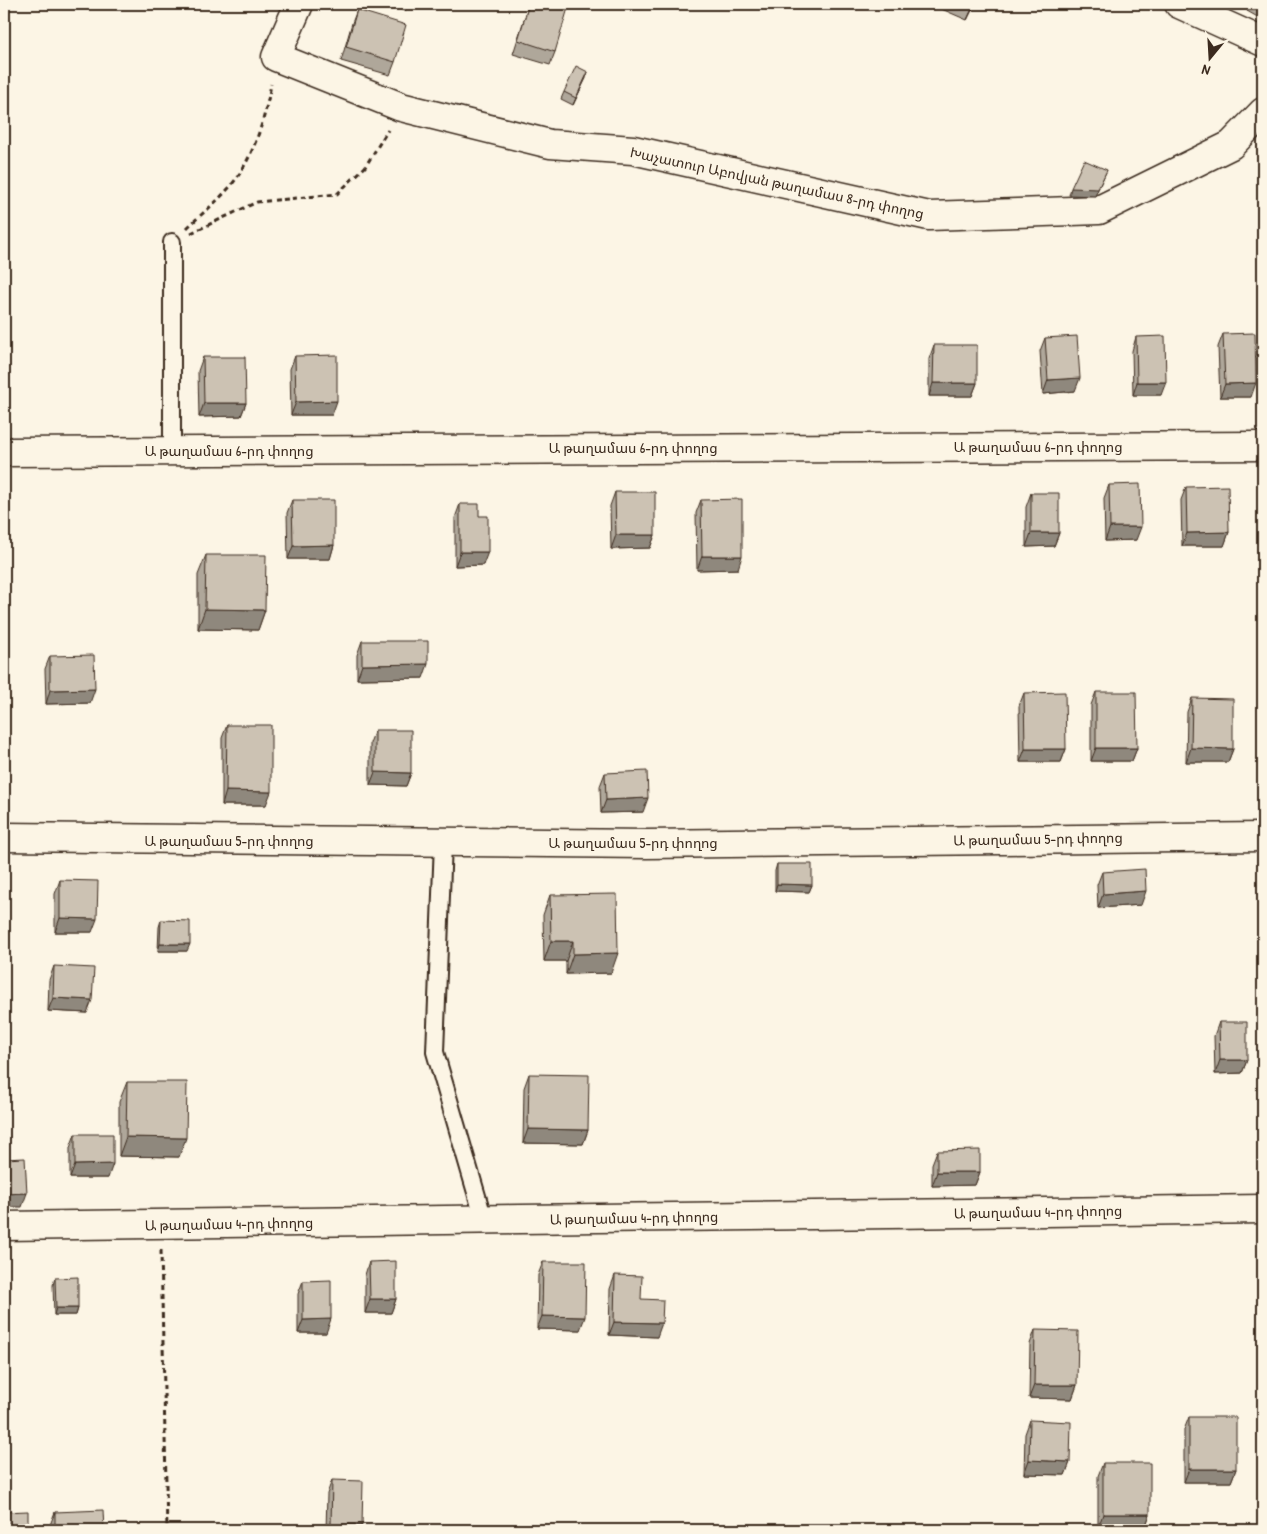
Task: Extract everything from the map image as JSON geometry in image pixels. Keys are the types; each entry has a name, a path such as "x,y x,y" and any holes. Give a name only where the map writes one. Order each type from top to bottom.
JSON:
{"street":[{"path":"276,56 299,4"},
{"path":"1179,4 1263,42"},
{"name":"Խաչատուր Աբովյան թաղամաս 8-րդ փողոց","path":"276,56 401,107 550,144 633,150 929,216 1099,210 1231,145 1263,112"},
{"name":"Ա թաղամաս 6-րդ փողոց","path":"4,452 1263,446"},
{"name":"Ա թաղամաս 5-րդ փողոց","path":"4,837 647,844 1263,837"},
{"name":"Ա թաղամաս 4-րդ փողոց","path":"4,1226 1263,1209"}],"lane":[{"path":"172,242 172,451"},
{"path":"443,842 435,1052 484,1220"}],"path":[{"path":"172,242 228,189 247,160 267,108 276,56"},
{"path":"172,242 257,202 337,194 365,167 401,107"},
{"path":"160,1225 167,1530"}],"building":[{"path":"529,4 553,4 568,8 555,52 518,40"},
{"path":"357,10 406,25 395,62 346,47"},
{"path":"576,66 588,72 576,98 564,92"},
{"path":"1084,160 1107,170 1098,189 1071,188"},
{"path":"1255,333 1256,383 1225,384 1223,334"},
{"path":"1077,336 1080,378 1048,380 1045,338"},
{"path":"1165,336 1166,382 1137,382 1136,337"},
{"path":"934,345 977,345 977,383 933,383"},
{"path":"337,355 337,401 296,402 295,356"},
{"path":"203,357 245,357 246,403 204,403"},
{"path":"1140,484 1141,527 1110,527 1109,485"},
{"path":"1228,486 1229,532 1187,533 1186,487"},
{"path":"615,492 655,492 655,535 616,535"},
{"path":"1031,493 1059,493 1059,533 1031,533"},
{"path":"742,499 742,556 702,556 701,500"},
{"path":"292,500 334,500 334,545 293,546"},
{"path":"460,504 479,504 479,516 488,516 488,552 460,552"},
{"path":"206,555 266,555 265,610 205,609"},
{"path":"362,641 428,641 428,664 362,665"},
{"path":"94,655 95,689 50,690 50,656"},
{"path":"1065,692 1066,749 1025,749 1024,693"},
{"path":"1096,692 1136,692 1137,748 1096,748"},
{"path":"1192,698 1233,699 1233,749 1191,748"},
{"path":"227,725 271,725 271,792 226,791"},
{"path":"375,730 411,730 411,773 375,772"},
{"path":"647,771 648,798 606,800 605,773"},
{"path":"777,864 812,864 812,885 777,884"},
{"path":"1145,869 1146,891 1103,894 1102,872"},
{"path":"60,880 98,881 97,919 60,918"},
{"path":"617,894 618,953 573,954 573,941 551,941 550,895"},
{"path":"161,920 190,921 190,944 160,944"},
{"path":"54,966 94,968 92,1000 53,998"},
{"path":"1219,1022 1247,1022 1247,1060 1220,1060"},
{"path":"529,1074 589,1075 588,1130 528,1129"},
{"path":"127,1082 187,1082 186,1138 126,1137"},
{"path":"75,1134 113,1134 113,1164 75,1165"},
{"path":"980,1150 980,1172 937,1172 937,1151"},
{"path":"25,1158 27,1193 4,1194 4,1159"},
{"path":"396,1261 396,1299 370,1299 369,1262"},
{"path":"543,1262 586,1262 585,1317 542,1316"},
{"path":"615,1275 642,1276 641,1299 663,1300 662,1323 614,1322"},
{"path":"78,1277 78,1308 56,1308 55,1278"},
{"path":"331,1280 331,1319 303,1320 303,1281"},
{"path":"1035,1330 1078,1331 1077,1385 1034,1385"},
{"path":"1189,1417 1236,1417 1236,1469 1189,1469"},
{"path":"1030,1420 1071,1422 1070,1462 1029,1460"},
{"path":"1103,1463 1150,1463 1150,1514 1103,1514"},
{"path":"332,1480 363,1481 362,1525 331,1525"},
{"path":"103,1510 104,1530 55,1530 55,1512"},
{"path":"28,1511 28,1530 4,1530 4,1512"}]}
